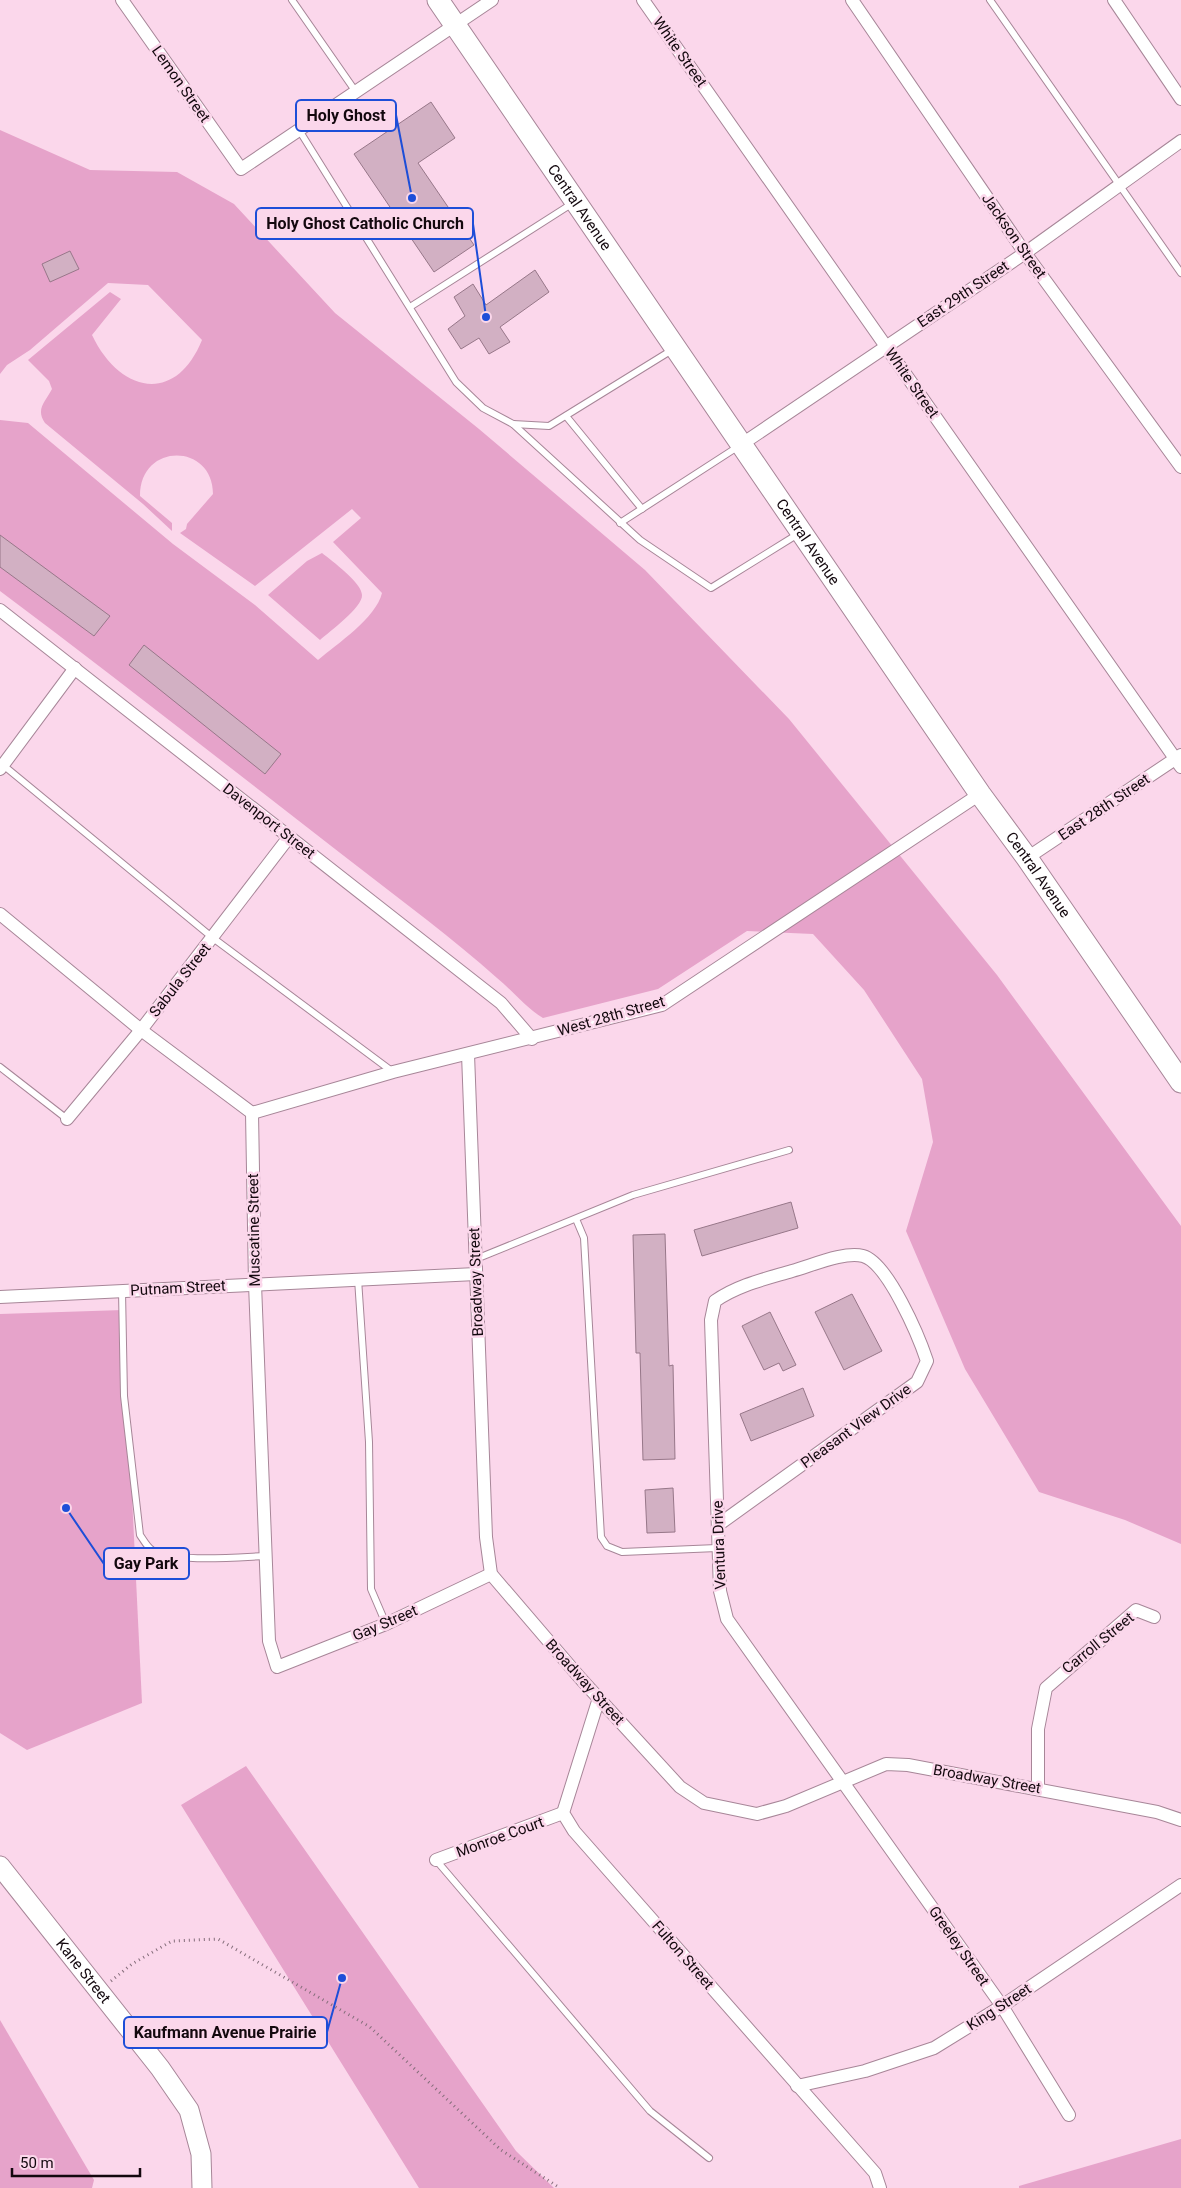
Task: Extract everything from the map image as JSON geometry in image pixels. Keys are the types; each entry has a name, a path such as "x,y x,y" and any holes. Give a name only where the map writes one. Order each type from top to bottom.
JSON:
{"main road":[{"name":"Central Avenue","path":"438,0 980,794 1027,858 1181,1082"}],"street":[{"name":"Lemon Street","path":"122,0 240,169 299,130"},
{"path":"299,130 492,0"},
{"name":"White Street","path":"643,0 1179,760"},
{"name":"Jackson Street","path":"852,0 1025,253 1181,468"},
{"path":"1114,0 1181,99"},
{"name":"East 29th Street","path":"742,444 1025,253 1181,141"},
{"name":"Davenport Street","path":"0,610 501,1003 532,1038"},
{"path":"1,766 74,668"},
{"name":"East 28th Street","path":"1027,858 1179,760"},
{"name":"West 28th Street","path":"252,1113 394,1072 662,1005 980,794"},
{"name":"Sabula Street","path":"67,1119 141,1030 289,837"},
{"path":"0,914 141,1030 252,1113"},
{"name":"Broadway Street","path":"468,1054 486,1537 491,1574 599,1698 680,1787 704,1803 757,1814 786,1806 886,1764 908,1765 1157,1812 1181,1820"},
{"name":"Muscatine Street","path":"252,1113 254,1284 269,1641 277,1667"},
{"name":"Pleasant View Drive","path":"714,1301 731,1290 839,1257 863,1256 881,1267 920,1338 927,1362 917,1382 718,1526"},
{"name":"Putnam Street","path":"0,1296 476,1274"},
{"name":"Ventura Drive","path":"714,1301 711,1320 718,1548 720,1591 727,1619 843,1781"},
{"name":"Gay Street","path":"277,1667 386,1624 491,1574"},
{"name":"Carroll Street","path":"1038,1789 1038,1729 1046,1688 1136,1610 1154,1617"},
{"path":"563,1813 599,1698"},
{"name":"Greeley Street","path":"843,1781 1002,2006 1069,2115"},
{"name":"Monroe Court","path":"436,1860 563,1813"},
{"name":"Fulton Street","path":"563,1813 574,1831 875,2173 880,2188"},
{"name":"Kane Street","path":"0,1866 160,2068 189,2110 201,2154 202,2188"},
{"name":"King Street","path":"797,2086 864,2070 934,2048 1002,2006 1181,1885"}],"lane":[{"path":"292,0 356,92"},
{"path":"990,0 1181,274"},
{"path":"299,130 456,382 483,408 513,424 620,523 711,588 801,532"},
{"path":"410,307 576,201"},
{"path":"513,424 548,426 676,347"},
{"path":"566,416 642,509"},
{"path":"620,523 742,444"},
{"path":"1,766 213,938 394,1072"},
{"path":"0,1067 67,1119"},
{"path":"476,1259 633,1196 789,1150"},
{"path":"576,1219 584,1238 600,1537 607,1546 622,1552 718,1548"},
{"path":"358,1279 369,1442 371,1589 386,1624"},
{"path":"122,1291 124,1396 140,1534 152,1550 175,1556 216,1558 266,1556"},
{"path":"436,1860 650,2111 709,2158"}],"path":[{"path":"98,1990 132,1964 172,1941 218,1939 370,2028 501,2150 560,2188"}],"shaded area":[{"path":"0,130 90,170 177,172 234,204 335,313 479,429 645,570 789,719 997,975 1181,1226 1181,1544 1125,1520 1039,1492 965,1369 906,1231 933,1142 922,1079 864,990 813,934 747,931 658,989 543,1018 530,1009 480,963 427,920 0,591 0,420 28,423 173,544 255,605 318,660 364,621 372,612 382,593 333,542 361,518 352,509 255,586 180,533 186,529 187,524 213,494 210,477 202,465 190,458 176,456 163,458 151,466 143,478 140,496 172,523 172,531 143,504 45,423 42,418 41,409 52,389 49,381 28,360 110,292 121,299 92,335 103,354 117,369 132,379 147,384 162,382 177,375 191,361 202,340 148,285 108,283 30,350 7,365 0,374"},
{"path":"322,553 357,584 362,595 361,600 352,612 320,640 268,595 307,561"},
{"path":"123,1310 142,1703 27,1750 0,1733 0,1314"},
{"path":"246,1766 516,2151 554,2188 419,2188 181,1805"},
{"path":"0,2020 94,2180 92,2188 0,2188"},
{"path":"1181,2139 1181,2188 1019,2188 1019,2186"}],"building":[{"path":"431,102 455,138 418,163 474,245 434,272 354,154"},
{"path":"70,251 79,269 50,282 42,264"},
{"path":"535,270 549,292 500,327 510,342 489,354 479,338 461,349 448,329 465,316 454,297 473,284 486,305"},
{"path":"0,535 110,616 94,636 0,567"},
{"path":"144,645 281,754 265,774 129,665"},
{"path":"791,1202 798,1228 702,1256 694,1230"},
{"path":"665,1234 669,1366 673,1365 675,1459 643,1460 640,1353 636,1353 633,1235"},
{"path":"852,1294 882,1351 844,1370 815,1312"},
{"path":"770,1312 796,1365 783,1371 779,1363 764,1370 742,1326"},
{"path":"803,1388 814,1416 751,1441 740,1414"},
{"path":"673,1488 675,1532 647,1533 645,1490"}],"place":[{"name":"Holy Ghost","path":"412,198"},
{"name":"Holy Ghost Catholic Church","path":"486,317"},
{"name":"Gay Park","path":"66,1508"},
{"name":"Kaufmann Avenue Prairie","path":"342,1978"}]}
